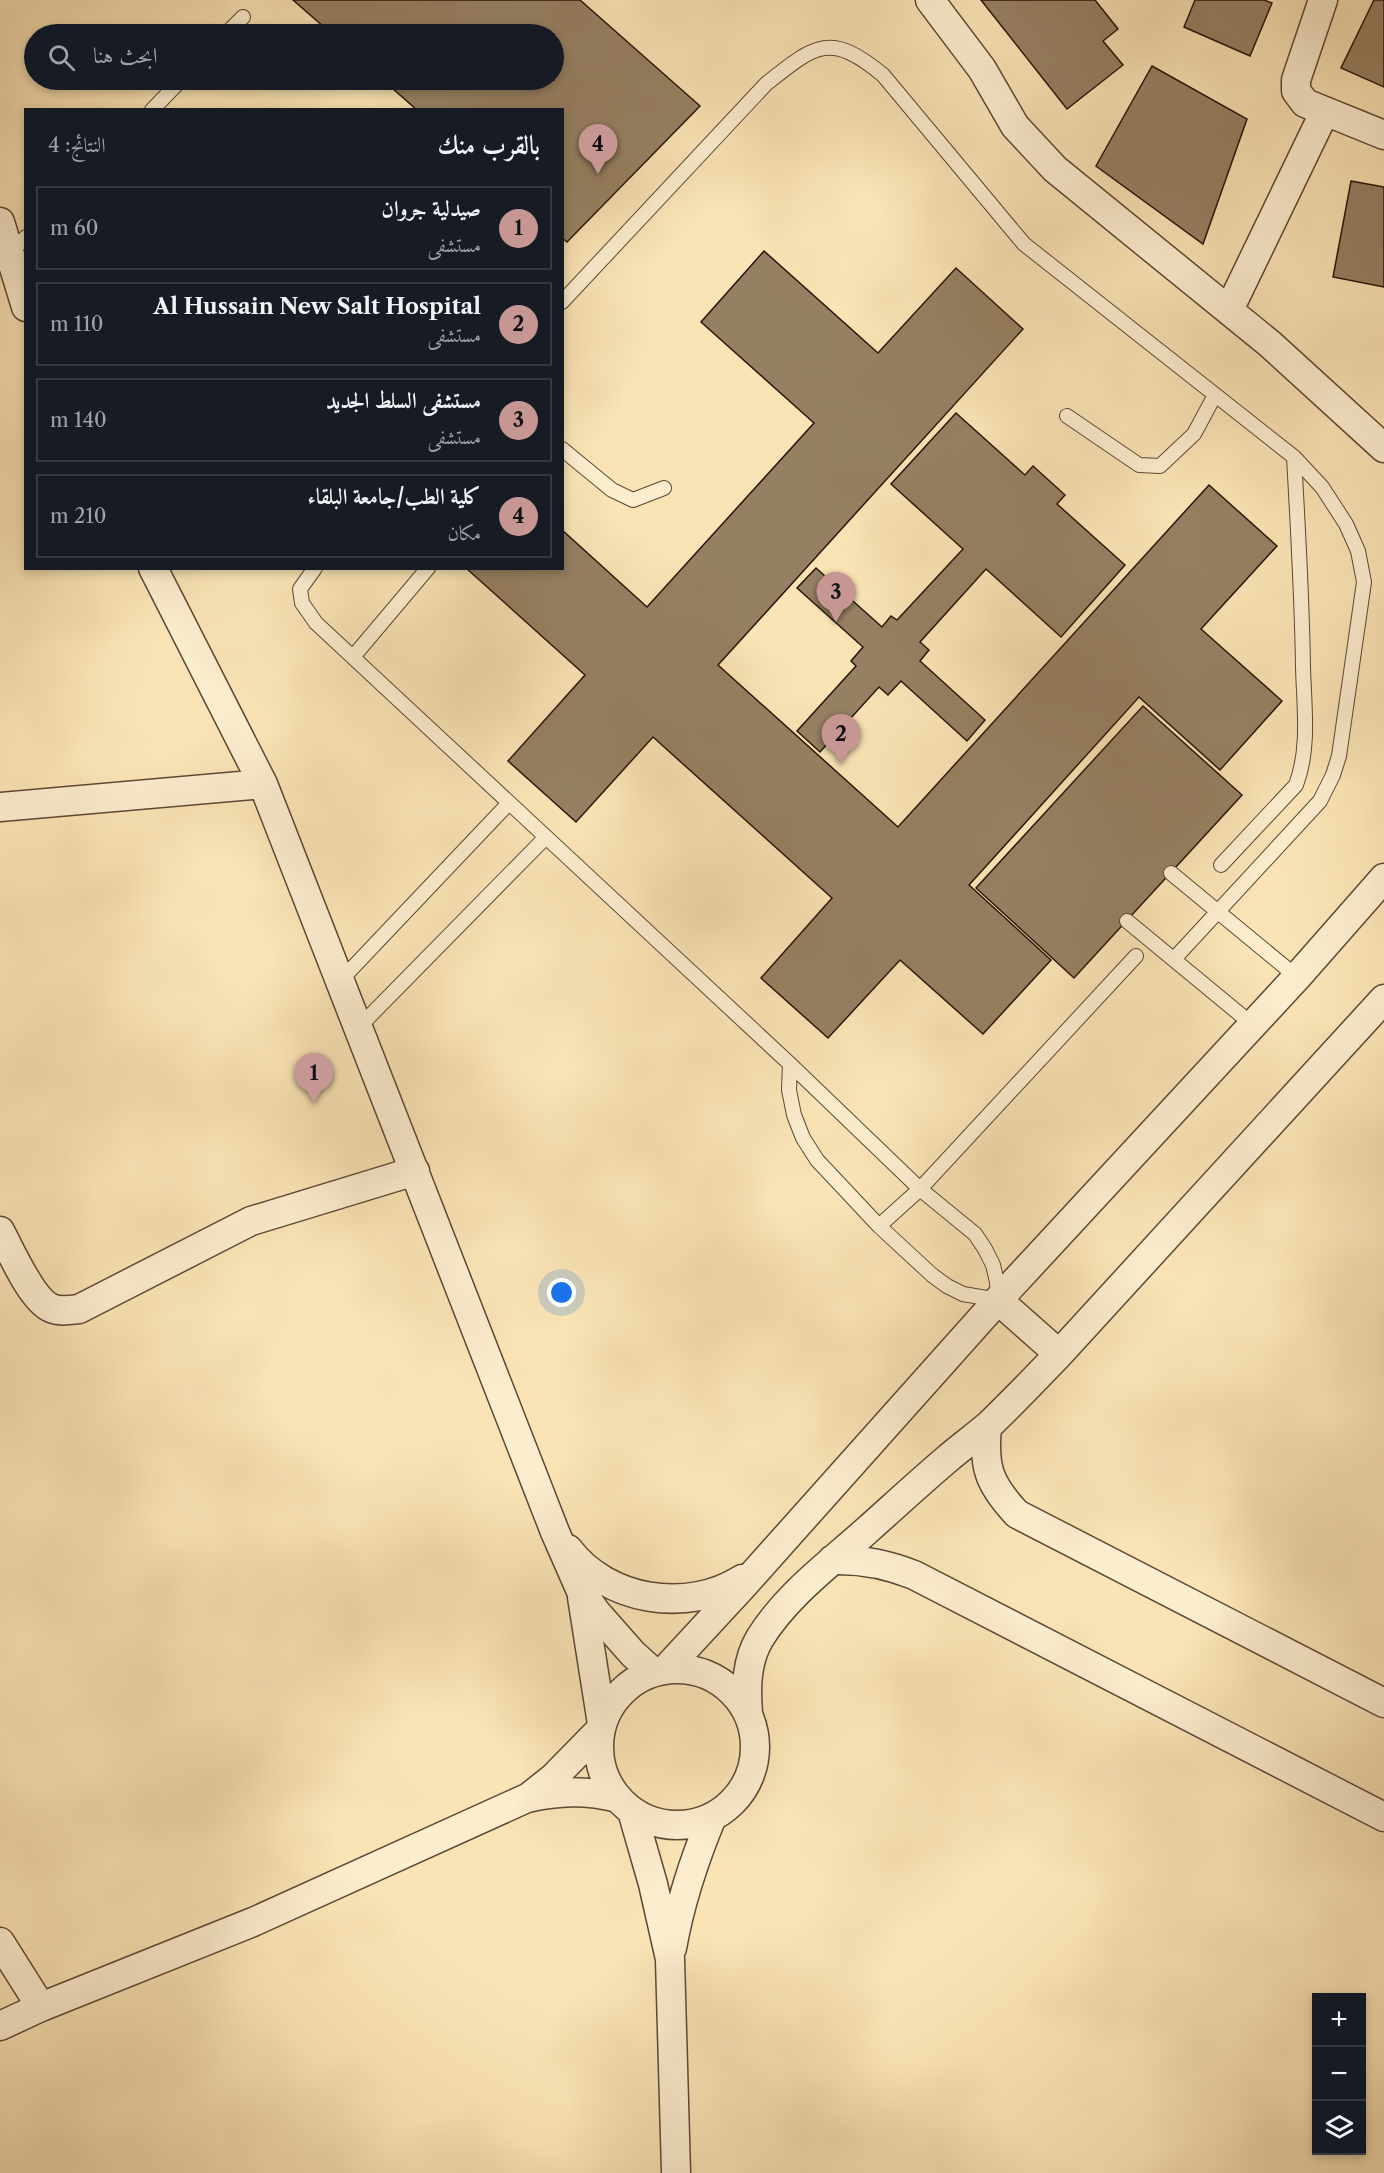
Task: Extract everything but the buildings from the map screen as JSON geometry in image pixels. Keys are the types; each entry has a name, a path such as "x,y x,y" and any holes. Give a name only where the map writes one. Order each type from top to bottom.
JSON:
{"street":[{"path":"930,0 982,69 1016,126 1055,169 1270,344 1384,448"},
{"path":"1323,0 1296,80 1296,91 1305,103 1384,135"},
{"path":"1229,310 1325,111"},
{"path":"0,222 17,246 24,293"},
{"path":"154,570 262,784 555,1532 580,1589 614,1634 659,1671"},
{"path":"0,807 262,784"},
{"path":"659,1671 758,1568 998,1300 1297,977 1384,878"},
{"path":"0,2026 41,2007 253,1922 527,1798 573,1791 596,1792 658,1822 685,1824 712,1817 732,1803 746,1784 754,1761 755,1736 748,1713 746,1689 750,1664 758,1641 772,1620 832,1560 987,1427 1059,1354 1384,999"},
{"path":"0,1231 37,1298 52,1309 67,1311 79,1309 251,1221 415,1171"},
{"path":"998,1300 1059,1354"},
{"path":"987,1427 985,1451 990,1475 1001,1497 1017,1514 1384,1703"},
{"path":"555,1532 575,1559 601,1579 632,1594 665,1600 699,1597 730,1586 758,1568"},
{"path":"832,1560 874,1562 914,1575 1384,1817"},
{"path":"580,1589 601,1727 599,1754 605,1778 625,1805 654,1884 670,1959 676,2173"},
{"path":"527,1798 553,1778 601,1727 613,1701 631,1683 659,1671 690,1670 714,1677 734,1693 748,1713"},
{"path":"670,1959 686,1887 712,1817"},
{"path":"0,1942 41,2007"}],"lane":[{"path":"236,24 243,17"},
{"path":"564,300 766,84 797,59 817,49 839,48 862,58 883,75 1024,244 1294,457 1322,487 1346,524 1358,551 1364,582 1339,756 1333,775 1320,801 1174,959"},
{"path":"154,108 171,90"},
{"path":"1067,416 1139,465 1160,466 1194,434 1215,395"},
{"path":"564,451 612,490 633,500 664,488"},
{"path":"1221,865 1296,785 1302,770 1305,738 1304,667 1294,457"},
{"path":"314,570 300,589 302,603 316,623 790,1064 920,1189 975,1234 993,1265 998,1300 963,1294 932,1275 879,1226 817,1160 803,1138 794,1115 789,1090 790,1064"},
{"path":"353,657 426,570"},
{"path":"340,981 509,803"},
{"path":"359,1027 546,837"},
{"path":"1171,873 1297,977"},
{"path":"1127,921 1253,1025"},
{"path":"879,1226 920,1189 1136,956"}],"place":[{"name":"كلية الطب/جامعة البلقاء","path":"598,174"},
{"name":"مستشفى السلط الجديد","path":"836,622"},
{"name":"Al Hussain New Salt Hospital","path":"841,764"},
{"name":"صيدلية جروان","path":"314,1103"}]}
